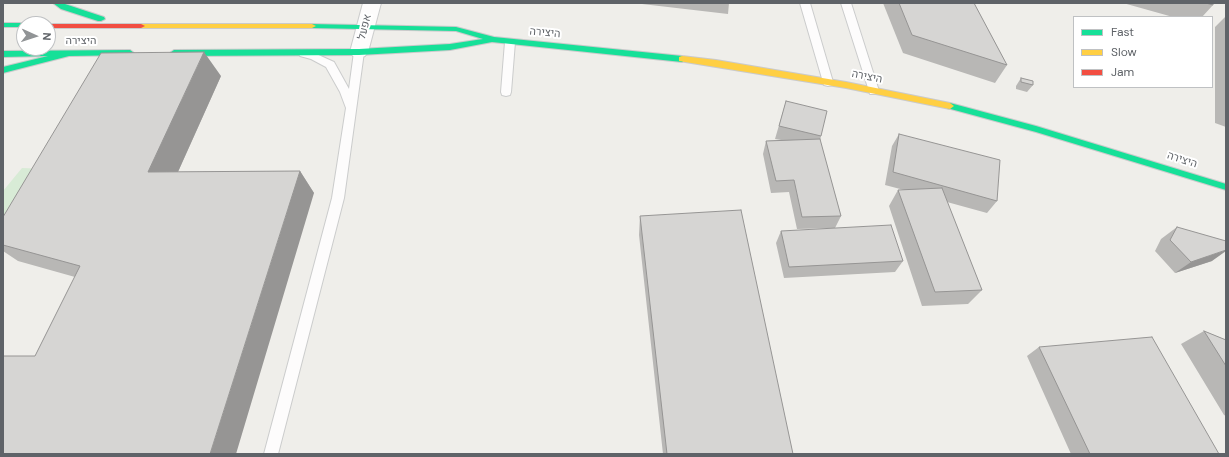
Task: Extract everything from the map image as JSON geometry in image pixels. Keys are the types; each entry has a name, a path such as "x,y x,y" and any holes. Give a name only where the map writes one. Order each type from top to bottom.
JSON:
{"street":[{"path":"57,3 63,7 86,15 126,26"},
{"name":"אפעל","path":"359,52 372,3"},
{"path":"3,25 16,25"},
{"name":"היצירה","path":"56,26 366,26 456,29 494,40 716,63 828,82 947,105 1036,128 1226,187"},
{"name":"היצירה","path":"167,53 359,52 450,47 494,40"},
{"path":"3,70 71,53"},
{"name":"היצירה","path":"3,54 143,53"}],"lane":[{"path":"805,3 828,82"},
{"path":"846,3 874,91"},
{"path":"506,92 510,42"},
{"path":"271,454 338,198 359,52"},
{"path":"295,53 314,56 330,65 345,92 350,108"}],"green space":[{"path":"22,168 47,169 3,245 3,191"}],"building":[{"path":"899,3 974,3 1007,65 912,35"},
{"path":"204,52 148,172 300,171 210,454 3,454 3,356 35,356 80,266 3,245 3,217 101,53"},
{"path":"1021,78 1033,81 1033,85 1021,82"},
{"path":"786,101 827,111 821,136 779,126"},
{"path":"899,134 1000,160 997,201 893,172"},
{"path":"820,139 841,216 802,217 794,180 776,181 766,141"},
{"path":"942,188 982,290 935,292 898,190"},
{"path":"741,210 793,454 667,454 640,216"},
{"path":"891,225 903,261 789,267 781,231"},
{"path":"1177,227 1226,241 1226,250 1191,262 1170,240"},
{"path":"1204,331 1226,340 1226,366"},
{"path":"1152,337 1219,454 1090,454 1039,347"}],"traffic: fast":[{"path":"57,3 63,7 101,19"},
{"path":"3,25 16,25"},
{"path":"312,26 456,29 494,40 682,59"},
{"path":"174,53 359,52 450,47 489,41"},
{"path":"3,70 71,53"},
{"path":"3,54 130,53"},
{"path":"950,106 1036,129 1226,187"}],"traffic: slow":[{"path":"141,26 312,26"},
{"path":"682,59 716,63 846,85 950,106"}],"traffic: jam":[{"path":"56,26 141,26"}]}
